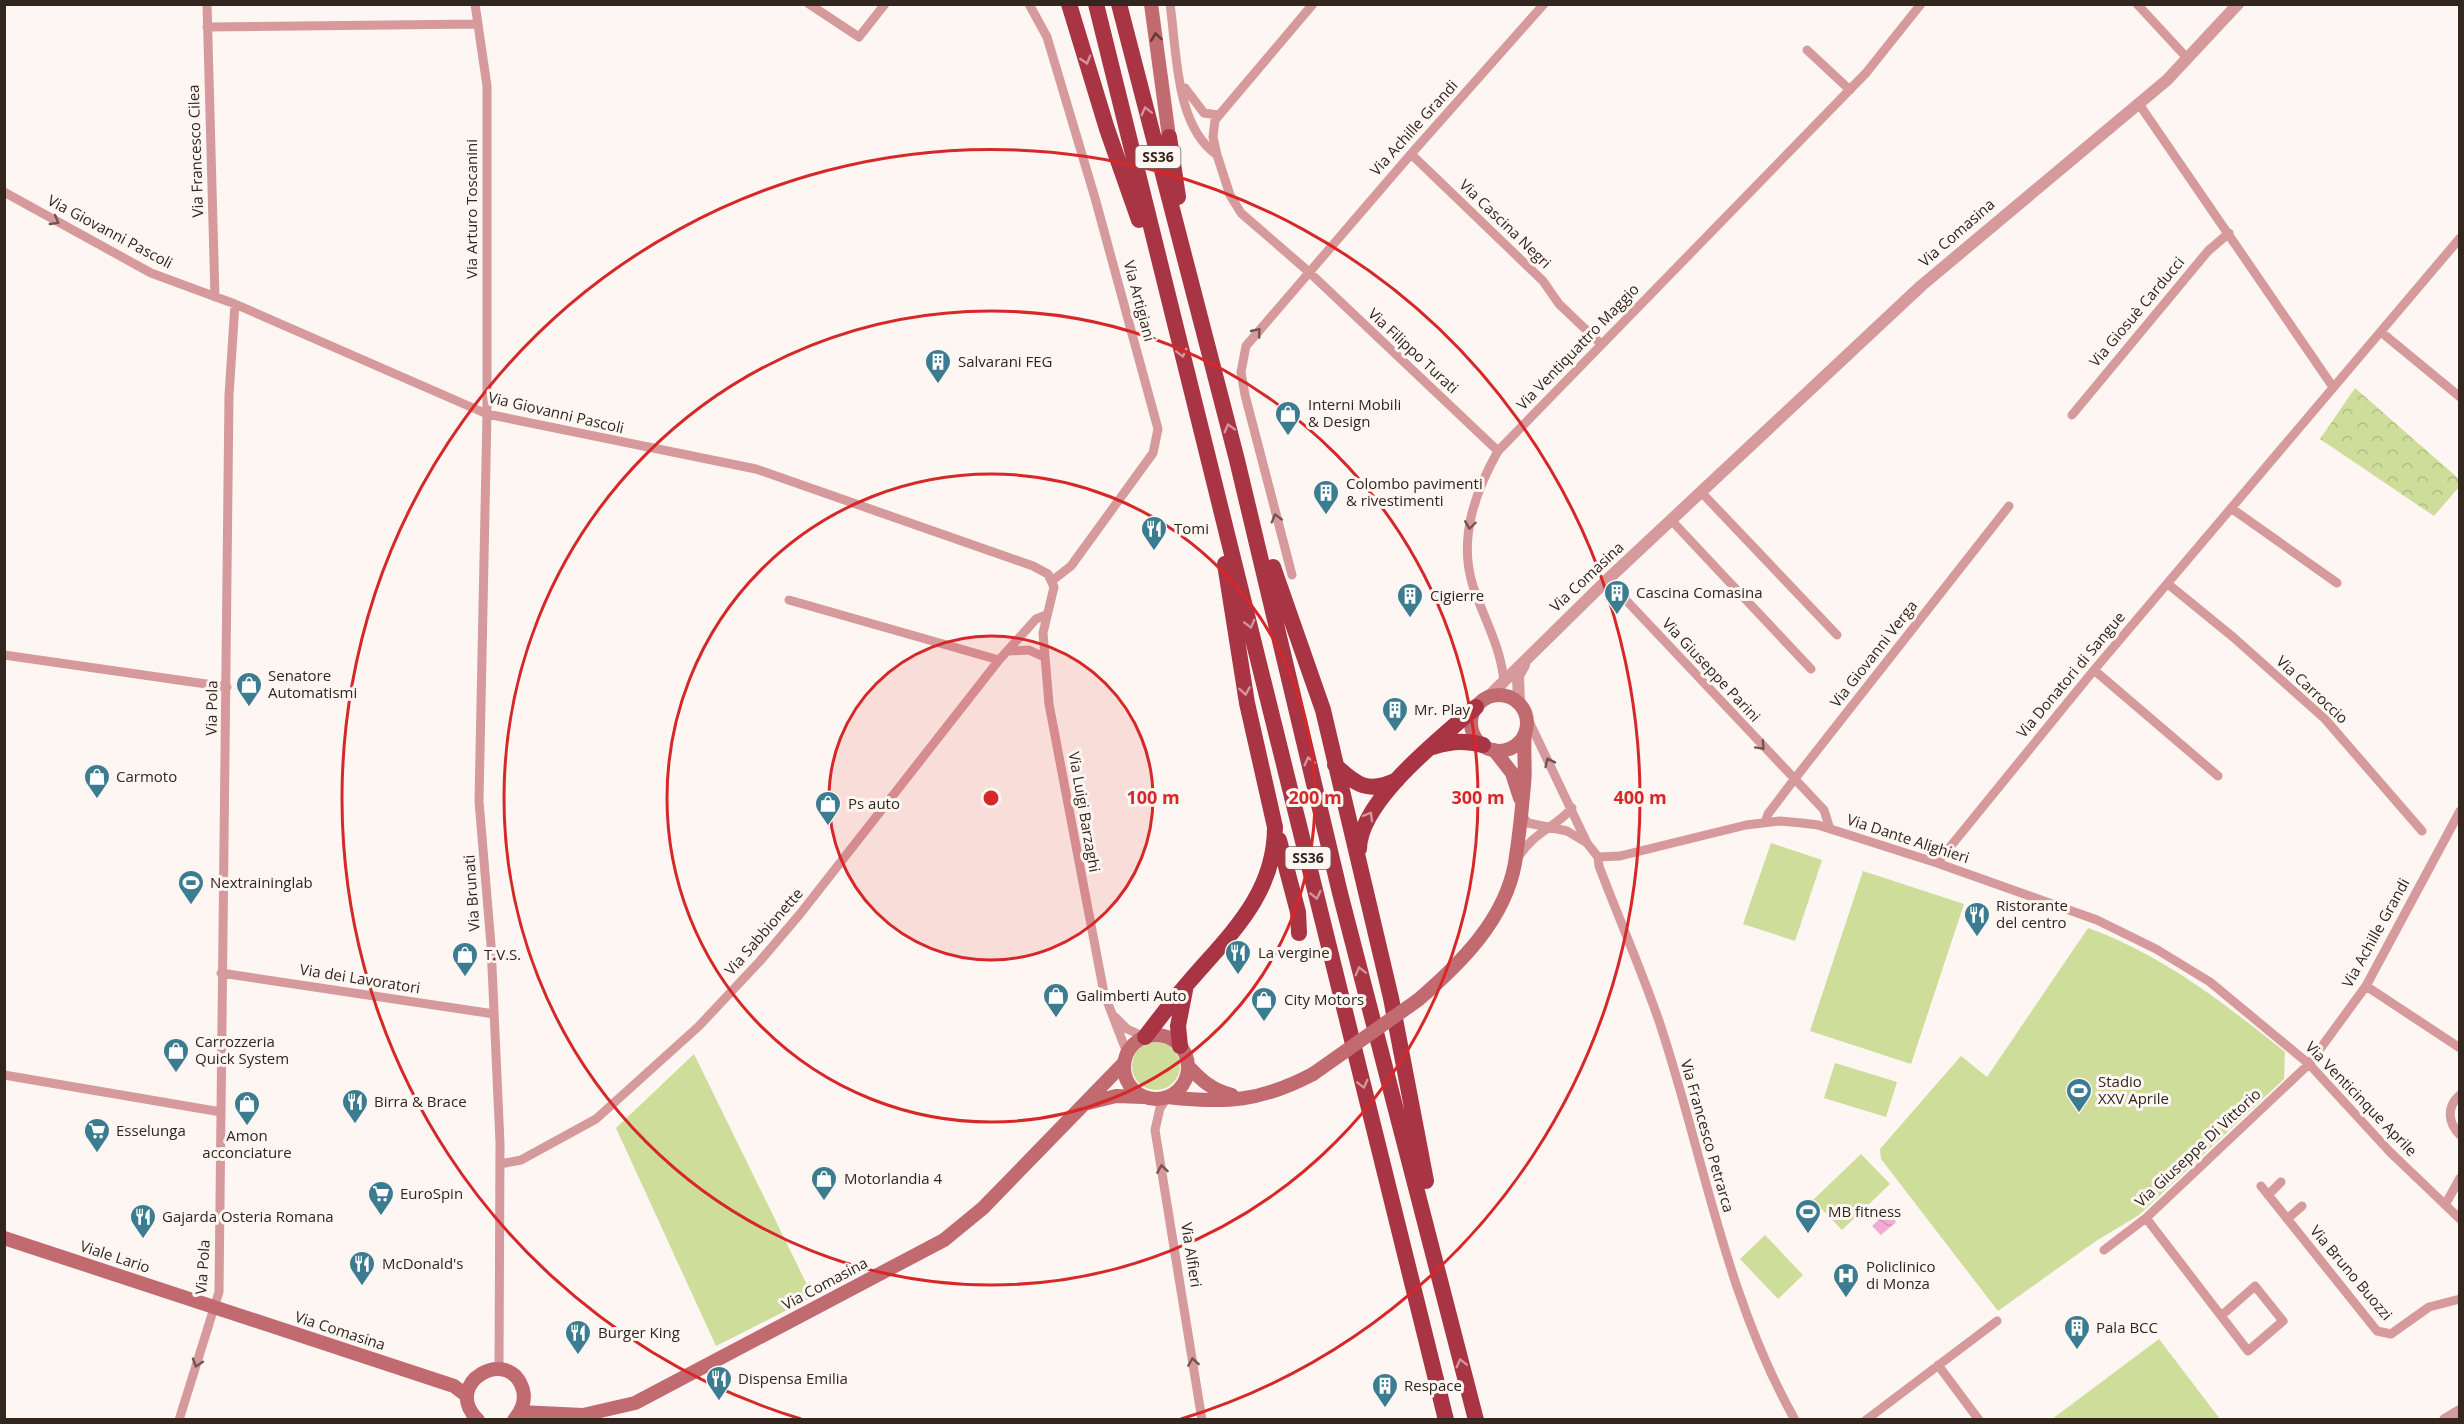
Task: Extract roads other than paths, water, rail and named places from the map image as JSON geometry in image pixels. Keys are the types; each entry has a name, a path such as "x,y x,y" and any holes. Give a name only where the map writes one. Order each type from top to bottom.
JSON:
{"highway":[{"name":"SS36","path":"1069,4 1107,129 1159,280 1169,296"},
{"name":"SS36","path":"1096,4 1446,1419"},
{"name":"SS36","path":"1119,4 1237,460 1340,893 1476,1419"},
{"name":"SS36","path":"1169,137 1197,310"},
{"path":"1237,460 1247,476 1289,616 1317,690 1402,1054 1427,1186 1429,1233"},
{"path":"1220,509 1221,534 1247,703 1275,827 1298,912 1299,933"},
{"path":"1358,861 1362,827 1374,807 1429,748 1481,703"},
{"path":"1429,748 1446,742 1473,742 1489,748"},
{"path":"1335,765 1353,783 1364,786 1388,785 1398,780"},
{"path":"1145,1037 1187,984 1233,934 1255,903 1268,877 1275,845 1275,827"},
{"path":"1180,1046 1178,1026 1187,984"}],"main road":[{"name":"SS36","path":"1151,4 1169,137"},
{"path":"1258,1097 1216,1091 1188,1066 1180,1046 1164,1036 1145,1037 1125,1059 1128,1084 1143,1097 1214,1101 1258,1097 1313,1074 1418,1000 1455,968 1476,943 1498,909 1515,864 1524,784 1525,734 1522,709 1504,695 1481,703 1471,723 1477,740 1489,748 1512,773 1520,807"},
{"path":"1489,748 1512,747 1525,734"},
{"name":"Via Comasina","path":"499,1369 508,1372 521,1385 519,1412 584,1415 635,1403 944,1240 983,1208 1076,1111 1086,1104 1125,1059"},
{"path":"1168,1097 1183,1084 1188,1066"},
{"name":"Via Comasina","path":"1086,1104 1116,1096 1143,1097"},
{"name":"Viale Lario","path":"4,1238 215,1307"},
{"name":"Via Comasina","path":"215,1307 454,1386 467,1396 471,1412 478,1419"},
{"path":"454,1386 473,1380 489,1370 499,1369"},
{"path":"467,1396 473,1380"}],"street":[{"name":"Via Francesco Cilea","path":"207,4 215,297"},
{"name":"Via Arturo Toscanini","path":"475,4 487,86 487,414"},
{"path":"809,4 859,37 885,4"},
{"name":"Via Artigiani","path":"1029,4 1047,37 1095,198 1158,429 1153,453 1071,566 1053,580"},
{"path":"1170,4 1187,116 1202,144 1217,155"},
{"path":"1181,83 1197,107 1210,115 1218,115 1313,4"},
{"name":"Via Achille Grandi","path":"1292,575 1262,470 1241,372 1242,359 1253,336 1544,4"},
{"name":"Via Ventiquattro Maggio","path":"1504,682 1500,651 1473,586 1467,558 1470,522 1479,485 1498,451 1850,90 1921,4"},
{"path":"2137,4 2188,60"},
{"name":"Via Comasina","path":"1481,703 1607,580 1921,286 1980,234 2139,104 2188,60 2238,4"},
{"path":"207,27 477,24"},
{"path":"1807,50 1850,90"},
{"path":"2139,104 2334,387"},
{"name":"Via Filippo Turati","path":"1218,115 1213,126 1217,155 1230,195 1241,213 1309,272 1498,451"},
{"name":"Via Cascina Negri","path":"1411,154 1543,281 1559,304 1601,344"},
{"name":"Via Giovanni Pascoli","path":"4,192 151,273 235,304 487,414 765,472 1033,566 1048,574 1053,580"},
{"name":"Via Giosuè Carducci","path":"2072,415 2208,251 2229,233"},
{"name":"Via Donatori di Sangue","path":"1937,863 2094,670 2458,242"},
{"name":"Via Pola","path":"179,1419 219,1292 229,395 235,304"},
{"path":"2380,332 2460,397"},
{"name":"Via Brunati","path":"487,414 479,801 494,1014 500,1164 499,1369"},
{"path":"1702,493 1837,635"},
{"name":"Via Giovanni Verga","path":"1765,822 1768,814 1793,781 2009,506"},
{"path":"2232,508 2337,584"},
{"path":"1672,521 1812,669"},
{"path":"1046,615 1054,592 1053,580"},
{"name":"Via Giuseppe Parini","path":"1607,580 1793,781 1824,810 1830,829"},
{"name":"Via Carroccio","path":"2168,584 2233,637 2325,719 2422,831"},
{"path":"789,600 999,660"},
{"name":"Via Sabbionette","path":"500,1164 521,1160 596,1119 699,1026 763,959 800,914 999,660 1036,619 1046,615"},
{"name":"Via Luigi Barzaghi","path":"1046,615 1044,657 1049,704 1084,894 1111,1013 1125,1059"},
{"path":"1009,651 1029,650 1044,657"},
{"path":"4,655 227,687"},
{"path":"1527,658 1518,676 1522,709 1587,843 1598,857"},
{"path":"2094,670 2218,776"},
{"path":"1520,807 1528,823 1567,831 1587,843"},
{"path":"1515,864 1531,840 1564,818 1572,808"},
{"name":"Via Achille Grandi","path":"2309,1064 2366,986 2460,811"},
{"name":"Via Dante Alighieri","path":"1598,857 1620,856 1765,822 1802,823 1830,829 1937,863 2097,920 2156,949 2210,982"},
{"name":"Via Francesco Petrarca","path":"1598,857 1603,877 1660,1023 1732,1276 1775,1381 1795,1419"},
{"name":"Via dei Lavoratori","path":"221,973 494,1014"},
{"name":"Via Venticinque Aprile","path":"2210,982 2309,1064 2390,1152 2460,1219"},
{"path":"2366,986 2460,1048"},
{"path":"1111,1013 1127,1029 1145,1037"},
{"name":"Via Giuseppe Di Vittorio","path":"2104,1250 2146,1218 2309,1064"},
{"path":"4,1075 221,1112"},
{"path":"2460,1095 2451,1105 2449,1113 2454,1129 2460,1135"},
{"name":"Via Alfieri","path":"1168,1097 1160,1108 1155,1130 1202,1419"},
{"path":"2445,1205 2460,1178"},
{"path":"2268,1195 2281,1182"},
{"name":"Via Bruno Buozzi","path":"2260,1186 2381,1334 2395,1332 2429,1307 2460,1299"},
{"path":"2287,1219 2302,1206"},
{"path":"2146,1218 2220,1316 2248,1351 2283,1321 2255,1286 2220,1316"},
{"path":"1866,1419 1997,1321"},
{"path":"1938,1365 1979,1419"},
{"path":"2445,1419 2460,1411"}],"water":[{"path":"1887,1212 1896,1222 1881,1235 1872,1226"}],"place":[{"name":"Salvarani FEG","path":"938,385"},
{"name":"Interni Mobili & Design","path":"1288,437"},
{"name":"Colombo pavimenti & rivestimenti","path":"1326,516"},
{"name":"Tomi","path":"1154,552"},
{"name":"Cascina Comasina","path":"1617,616"},
{"name":"Cigierre","path":"1410,619"},
{"name":"Senatore Automatismi","path":"249,708"},
{"name":"Mr. Play","path":"1395,733"},
{"name":"Carmoto","path":"97,800"},
{"name":"Ps auto","path":"828,827"},
{"name":"Nextraininglab","path":"191,906"},
{"name":"Ristorante del centro","path":"1977,938"},
{"name":"La vergine","path":"1238,976"},
{"name":"T.V.S.","path":"465,978"},
{"name":"Galimberti Auto","path":"1056,1019"},
{"name":"City Motors","path":"1264,1023"},
{"name":"Carrozzeria Quick System","path":"176,1074"},
{"name":"Stadio XXV Aprile","path":"2079,1114"},
{"name":"Birra & Brace","path":"355,1125"},
{"name":"Amon acconciature","path":"247,1127"},
{"name":"Esselunga","path":"97,1154"},
{"name":"Motorlandia 4","path":"824,1202"},
{"name":"EuroSpin","path":"381,1217"},
{"name":"MB fitness","path":"1808,1235"},
{"name":"Gajarda Osteria Romana","path":"143,1240"},
{"name":"McDonald's","path":"362,1287"},
{"name":"Policlinico di Monza","path":"1846,1299"},
{"name":"Pala BCC","path":"2077,1351"},
{"name":"Burger King","path":"578,1356"},
{"name":"Dispensa Emilia","path":"719,1402"},
{"name":"Respace","path":"1385,1409"}]}
